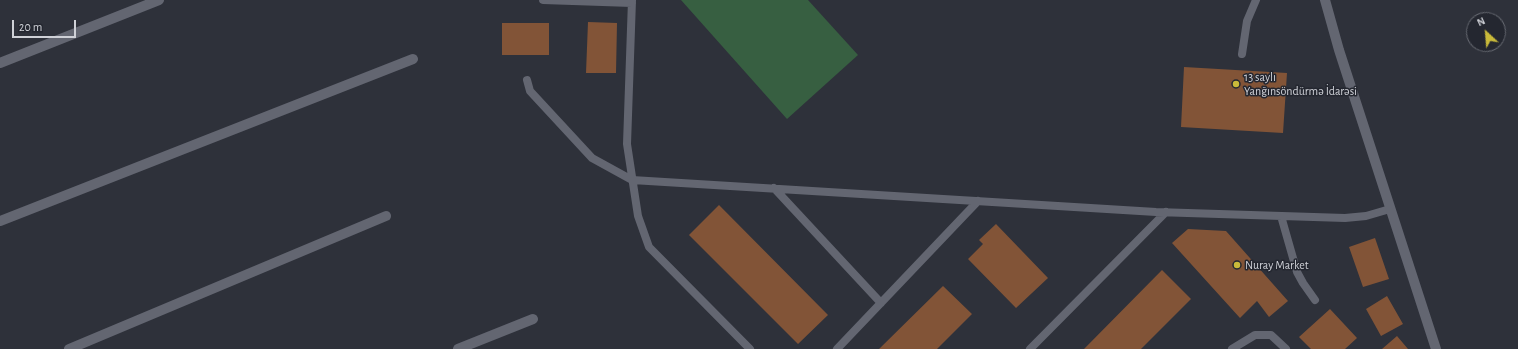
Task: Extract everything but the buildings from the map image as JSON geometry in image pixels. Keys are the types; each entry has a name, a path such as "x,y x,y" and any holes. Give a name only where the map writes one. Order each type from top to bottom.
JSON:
{"street":[{"path":"0,63 159,0"},
{"path":"1325,0 1339,50 1436,349"},
{"path":"0,221 413,59"},
{"path":"69,349 386,216"},
{"path":"458,349 533,318"}],"lane":[{"path":"543,0 632,2 627,144 638,216 649,247 750,349"},
{"path":"1242,54 1247,22 1256,0"},
{"path":"527,80 530,91 592,158 632,180 1166,212 1346,218 1366,216 1390,209"},
{"path":"774,188 881,303"},
{"path":"837,349 978,201"},
{"path":"1030,349 1166,212"},
{"path":"1281,216 1297,272 1315,300"},
{"path":"1232,349 1255,335 1271,336 1286,349"}],"green space":[{"path":"681,0 808,0 858,55 787,119"}],"place":[{"name":"13 saylı Yanğınsöndürmə İdarəsi","path":"1236,84"},
{"name":"Nuray Market","path":"1237,265"}]}
